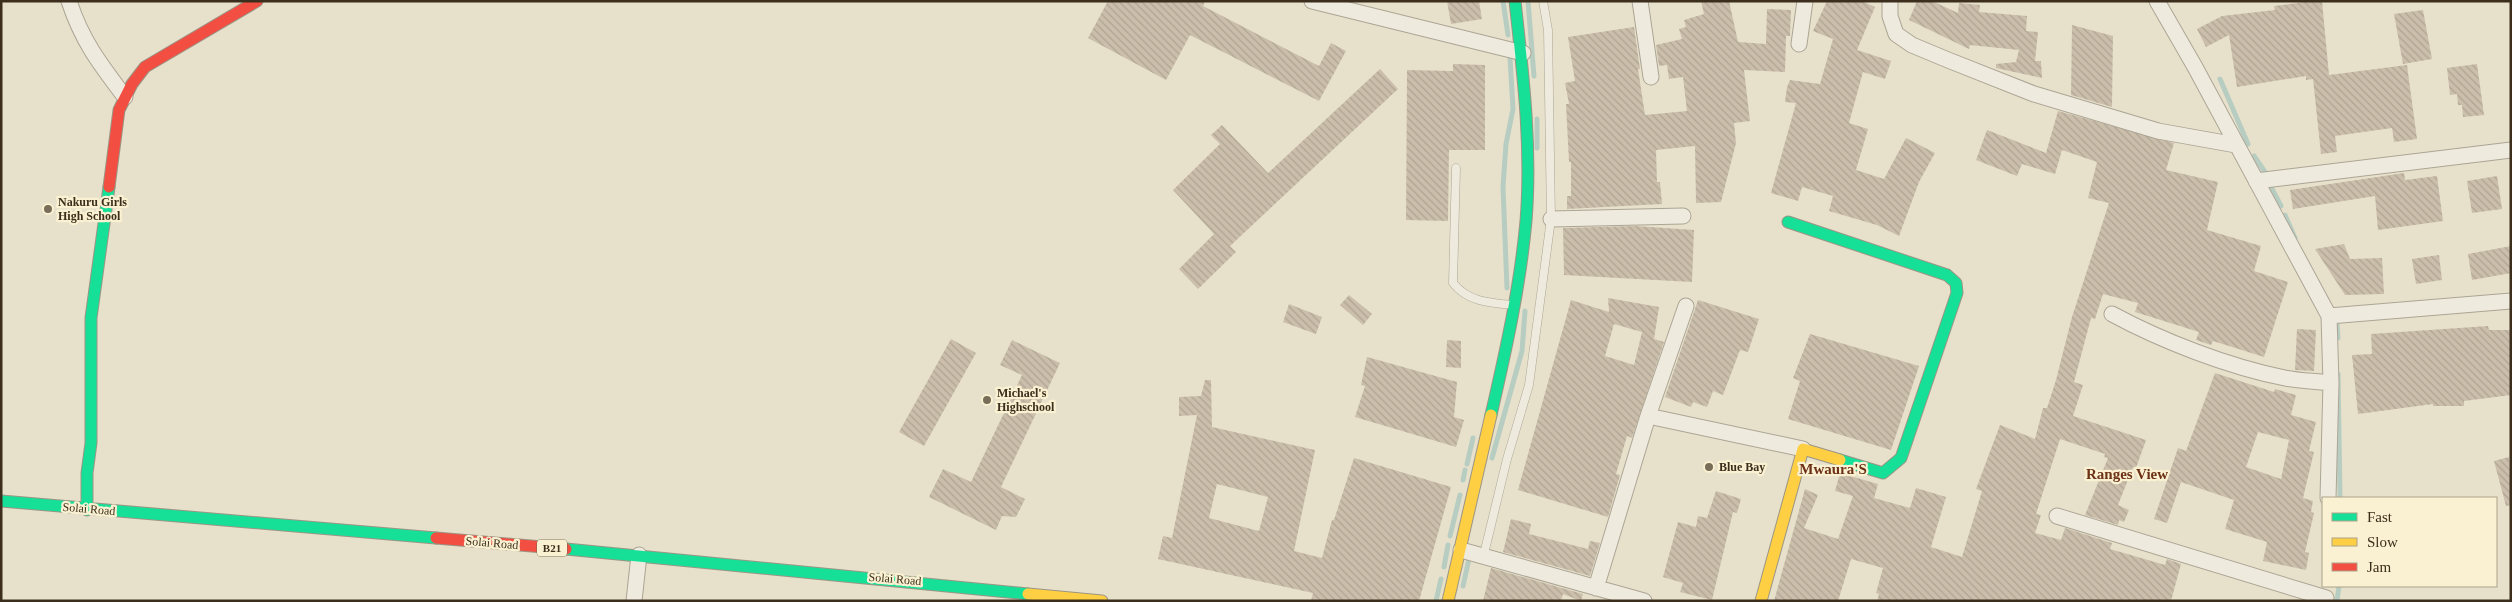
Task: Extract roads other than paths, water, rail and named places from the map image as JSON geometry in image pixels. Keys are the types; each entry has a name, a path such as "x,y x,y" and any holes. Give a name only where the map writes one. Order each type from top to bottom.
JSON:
{"main road":[{"path":"87,510 87,474 91,443 91,318 119,110 132,84 146,67 257,1"},
{"path":"1448,601 1516,305 1526,219 1527,110 1523,53 1516,1"},
{"path":"1761,601 1803,449 1883,473 1902,458 1957,293 1956,283 1947,275 1788,222"},
{"name":"Solai Road","path":"1,501 87,510 639,555 1102,601"}],"street":[{"path":"69,1 78,28 92,54 125,97"},
{"path":"1312,1 1523,53"},
{"path":"1640,1 1651,76"},
{"path":"1799,44 1805,1"},
{"path":"1890,1 1890,16 1896,34 1912,45 1948,60 2034,94 2120,120 2158,131 2236,145"},
{"path":"2159,2 2329,316 2331,383 2328,497"},
{"path":"2256,182 2511,150"},
{"path":"1551,219 1683,216"},
{"path":"2329,316 2511,301"},
{"path":"1596,588 1648,416 1686,306"},
{"path":"2112,314 2140,329 2227,361 2285,378 2331,383"},
{"path":"1648,416 1803,449"},
{"path":"2057,516 2326,595"},
{"path":"1461,550 1484,554 1596,588 1611,596 1644,601"},
{"path":"634,601 639,555"},
{"path":"949,601 950,585"}],"lane":[{"path":"1484,554 1507,459 1529,385 1551,219 1548,30 1543,1"},
{"path":"1456,168 1452,283 1461,294 1478,301 1516,305"}],"waterway":[{"path":"1503,1 1508,35"},
{"path":"1528,1 1534,76"},
{"path":"1507,288 1503,187 1506,144 1513,109 1510,58"},
{"path":"2220,79 2248,144"},
{"path":"1537,119 1537,148"},
{"path":"2254,156 2265,172"},
{"path":"2271,187 2281,206"},
{"path":"2285,215 2295,238"},
{"path":"1492,458 1522,351 1525,311"},
{"path":"2337,324 2338,338"},
{"path":"2338,374 2340,497"},
{"path":"1467,464 1473,438"},
{"path":"1463,480 1465,470"},
{"path":"1450,536 1460,495"},
{"path":"1444,567 1448,545"},
{"path":"1463,586 1469,559"},
{"path":"1436,601 1441,579"},
{"path":"2337,601 2339,587"}],"place":[{"name":"Nakuru Girls High School","path":"48,209"},
{"name":"Michael's Highschool","path":"987,400"},
{"name":"Blue Bay","path":"1709,467"}],"district":[{"name":"Mwaura'S","path":"1833,469"},
{"name":"Ranges View","path":"2127,474"}]}
